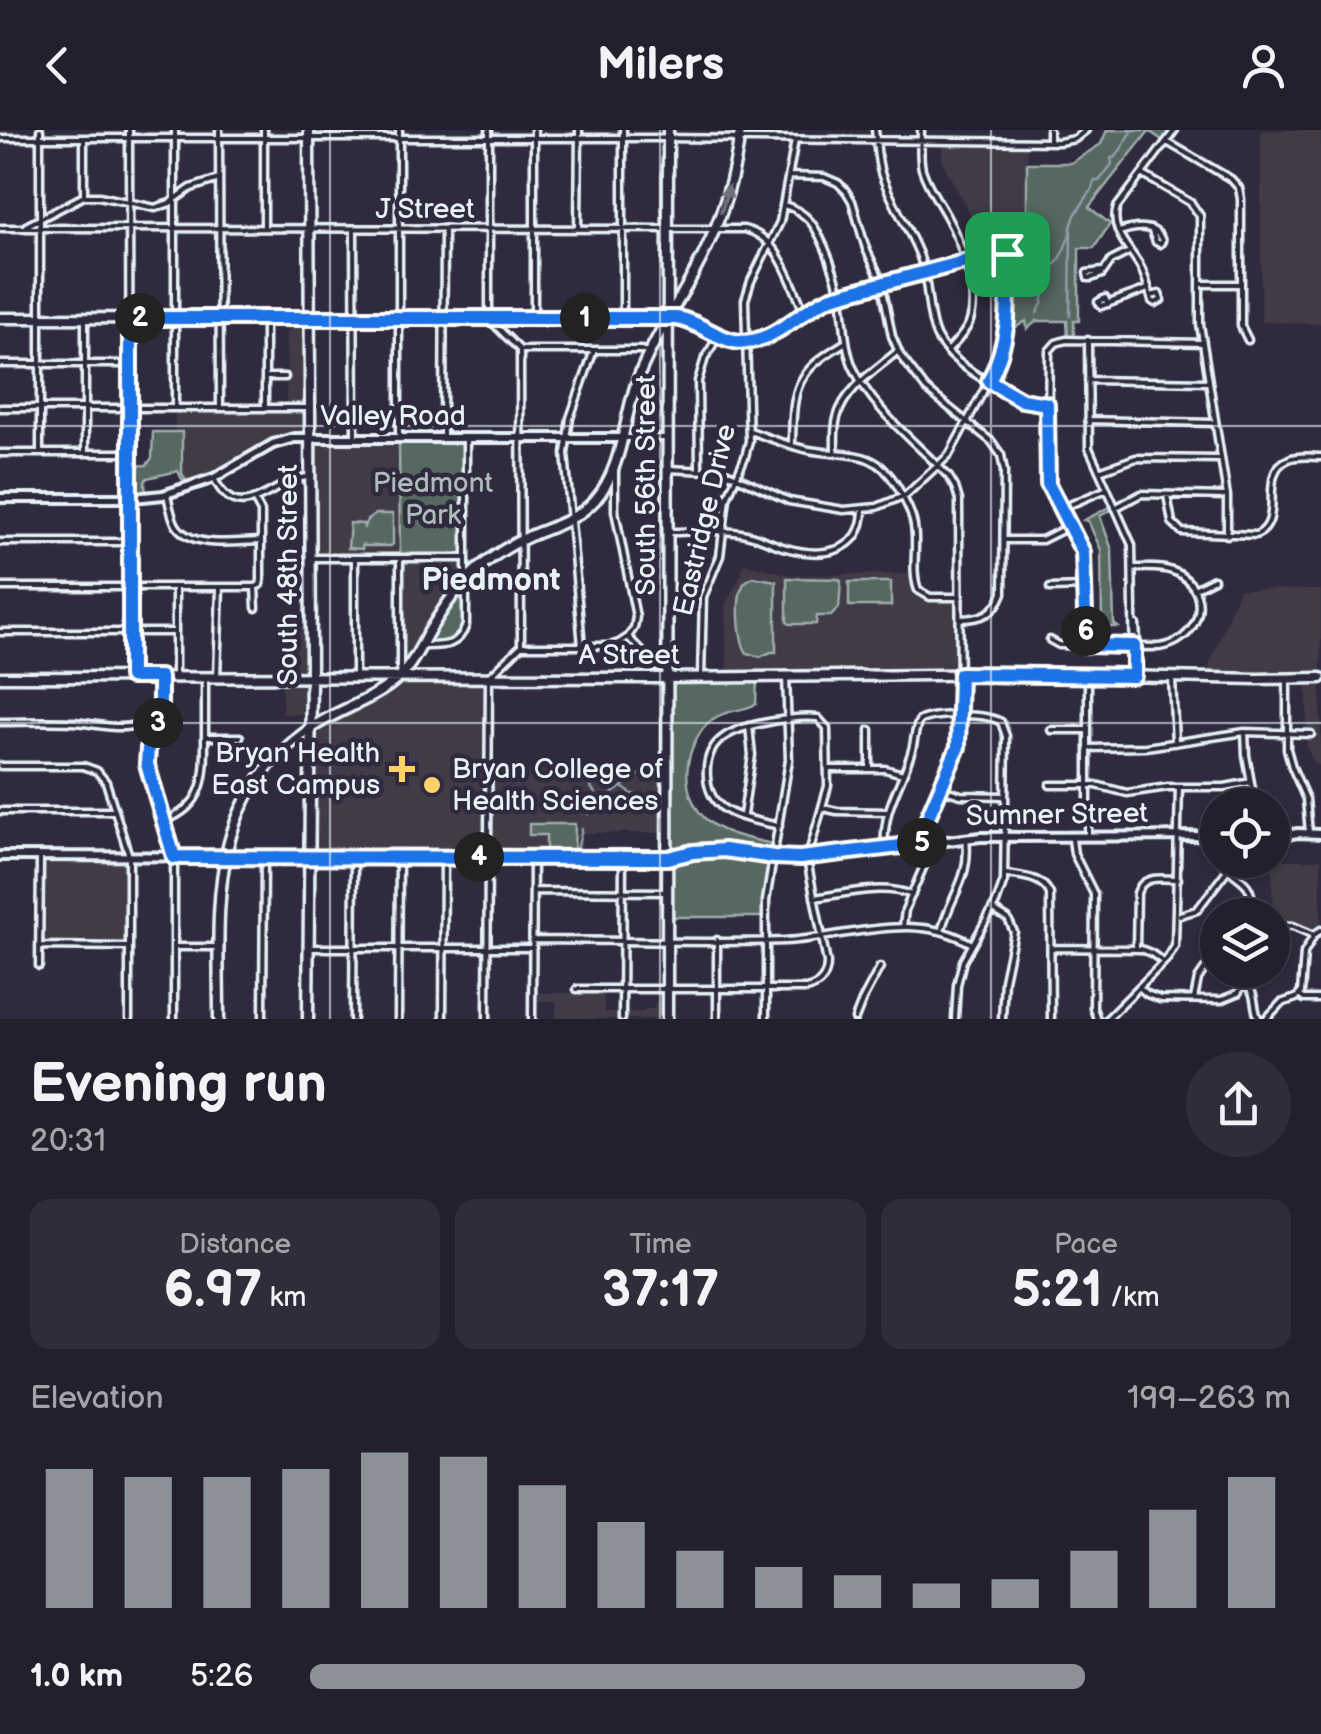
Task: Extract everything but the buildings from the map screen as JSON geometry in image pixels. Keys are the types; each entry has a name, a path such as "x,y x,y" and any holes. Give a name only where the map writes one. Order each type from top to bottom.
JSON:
{"main road":[{"name":"South 48th Street","path":"308,1019 309,134"},
{"name":"South 56th Street","path":"668,134 668,1019"},
{"path":"219,1019 224,856 238,816 258,781 282,752 310,728 400,677 447,602 494,556 520,540 570,520 602,491 616,462 632,395 649,352 715,229 740,135"},
{"path":"668,295 680,297"},
{"path":"0,318 668,318"},
{"name":"A Street","path":"0,677 668,678 960,674 1321,680"},
{"name":"A Street","path":"1258,679 1321,680"}],"street":[{"path":"40,130 40,453"},
{"path":"130,130 130,677"},
{"path":"174,130 175,408"},
{"path":"219,130 220,408"},
{"path":"264,130 264,228"},
{"path":"399,130 400,438"},
{"path":"488,1019 490,678 521,646 520,350 489,318 489,130"},
{"path":"534,130 534,318"},
{"path":"578,229 579,130"},
{"path":"623,130 623,318"},
{"path":"810,130 810,140"},
{"path":"875,130 882,174 925,272 934,331 946,352 1022,400 1047,404"},
{"path":"921,130 924,173 953,228 965,261 972,299 965,331 946,352"},
{"path":"1005,130 1005,142"},
{"path":"1048,142 1049,130"},
{"path":"0,138 264,139 309,134 623,138 668,134 795,140 1048,142 1069,141 1086,130"},
{"path":"1108,304 1150,293 1114,216 1116,207 1174,130"},
{"path":"84,138 84,196"},
{"name":"Eastridge Drive","path":"701,677 704,590 721,553 726,503 746,454 749,431 746,296 780,222 795,140"},
{"path":"1167,142 1231,179 1239,188 1241,321 1248,340"},
{"path":"1142,174 1191,203 1201,224 1203,342 1227,496 1227,535"},
{"path":"789,176 824,177 846,191 882,283 898,351 923,386 992,442 1003,460 1004,586 999,602 984,616 960,619"},
{"path":"17,228 84,196 155,208 191,188 220,180"},
{"path":"784,205 802,214 813,226 827,255 840,294 846,342 862,382 891,421 954,484 960,500 958,747 926,822 926,861 904,915 903,927"},
{"name":"J Street","path":"0,226 715,229 750,231 769,245"},
{"path":"354,228 355,438"},
{"path":"443,438 444,228"},
{"path":"1119,232 1150,228"},
{"path":"769,245 784,265 804,311"},
{"path":"668,318 692,322 719,336 746,342 768,336 804,311 840,294 965,261 1027,252"},
{"path":"1103,271 1128,252"},
{"path":"669,470 718,470 794,502 844,510 863,510 903,497 952,452 1000,359 1007,331 1007,254"},
{"path":"1200,284 1241,284"},
{"path":"85,318 85,453"},
{"path":"265,318 265,408"},
{"path":"699,470 698,381 705,358 719,336"},
{"path":"1086,645 1083,552 1048,484 1050,350 1066,340 1203,342"},
{"path":"1088,340 1088,445 1131,543 1137,676"},
{"path":"792,445 793,404 800,381 813,363 846,342"},
{"path":"520,350 649,352"},
{"path":"582,646 565,462 572,413 594,350"},
{"path":"835,452 841,407 862,382 898,351"},
{"path":"0,364 130,364"},
{"path":"265,377 286,377"},
{"path":"1088,380 1209,382"},
{"path":"0,408 310,408"},
{"path":"1088,420 1216,423"},
{"path":"749,431 812,450 862,456 879,464 892,477 914,526 918,588 930,597 960,597"},
{"name":"Valley Road","path":"0,498 130,498 167,494 214,478 290,438 669,438"},
{"path":"421,646 447,646 458,640 466,624 466,438"},
{"path":"0,453 130,453"},
{"path":"1167,495 1171,520 1180,531 1254,536 1264,532 1270,521 1278,466 1293,458 1321,457"},
{"path":"1099,470 1136,458 1221,460"},
{"path":"521,646 615,645 634,628 636,615 616,518 616,462"},
{"path":"214,478 230,499 256,500 295,478 310,476"},
{"path":"1060,508 1107,489"},
{"path":"602,491 614,495"},
{"path":"167,494 177,526 190,537 206,541 261,541"},
{"path":"1115,508 1139,495 1227,496"},
{"path":"256,500 261,512 261,582 256,587 256,608"},
{"path":"669,532 747,534 795,550 833,551 844,548 855,538 862,525 863,510"},
{"path":"1004,540 1042,540 1070,526"},
{"path":"0,542 130,542"},
{"path":"310,558 466,558"},
{"path":"355,558 355,677"},
{"path":"400,558 400,677"},
{"path":"1050,640 1059,645 1166,646 1187,635 1198,614 1194,590 1172,571 1132,568"},
{"path":"1194,590 1214,579"},
{"path":"0,587 256,587"},
{"path":"175,587 175,677"},
{"path":"217,677 220,587"},
{"path":"1050,588 1084,587"},
{"path":"0,632 175,632"},
{"path":"628,637 658,668"},
{"path":"1088,675 1088,837"},
{"path":"766,1019 768,890 788,774 786,676"},
{"path":"160,677 160,704 147,764 174,857 174,1019"},
{"path":"164,820 183,812 198,794 204,773 205,677"},
{"path":"1172,677 1176,743"},
{"path":"1287,682 1290,760 1308,805 1309,833"},
{"path":"0,722 73,722 112,728 142,721 156,713 160,704"},
{"path":"885,848 887,812 912,751 918,721 926,717 992,717 1003,725 1005,874 1002,889 963,961 955,1019"},
{"path":"577,988 806,989 817,985 828,966 809,857 828,786 828,732 825,723 814,718 788,718 734,729 712,752 707,768 716,801 728,811 779,826"},
{"path":"142,721 155,730"},
{"path":"742,816 752,765 750,726"},
{"path":"870,730 870,769"},
{"path":"1051,730 1088,730"},
{"path":"1088,748 1146,748 1246,732 1311,734"},
{"path":"1246,732 1252,788"},
{"path":"205,738 240,737"},
{"path":"0,766 84,766 106,782 130,856 129,1019"},
{"path":"828,769 890,769 903,774"},
{"path":"1050,785 1088,785 1128,793 1251,782"},
{"path":"1107,1019 1175,946 1179,787"},
{"path":"940,789 961,796 1006,796"},
{"path":"823,808 887,812"},
{"path":"0,811 116,811"},
{"path":"1290,835 1321,834"},
{"name":"Sumner Street","path":"0,856 668,858 713,850 809,857 966,838 1200,836"},
{"path":"1072,837 1074,854 1094,894 1093,1008 1098,1019"},
{"path":"941,930 966,872 966,838"},
{"path":"39,966 40,856"},
{"path":"263,1019 264,857"},
{"path":"353,1019 354,857"},
{"path":"398,1019 399,857"},
{"path":"443,1019 444,857"},
{"path":"532,1019 533,857"},
{"path":"622,1019 623,858"},
{"path":"1005,874 1035,879 1047,888 1051,898 1051,1019"},
{"path":"1178,915 1188,915 1199,908 1221,878"},
{"path":"1239,878 1249,886 1252,898"},
{"path":"1136,949 1139,887 1149,879 1178,880"},
{"path":"814,898 884,889 912,895"},
{"path":"533,891 668,892"},
{"path":"992,909 1008,919 1014,932 1004,980 1002,1019"},
{"path":"1290,926 1314,934"},
{"path":"533,940 788,941 903,927 941,930 972,944"},
{"path":"1300,996 1304,953 1314,934 1321,930"},
{"path":"717,940 717,1019"},
{"path":"39,946 129,947"},
{"path":"174,947 219,947"},
{"path":"309,948 533,948"},
{"path":"1051,948 1136,949 1152,953 1164,962"},
{"path":"856,1019 862,999 880,968"},
{"path":"1194,1000 1200,976"},
{"path":"1139,987 1156,998 1194,1000 1227,999 1242,988"},
{"path":"1249,988 1262,1019 1281,1003 1300,996"},
{"path":"1300,996 1321,999"}],"shaded area":[{"path":"1261,130 1321,130 1321,324 1261,322"},
{"path":"942,141 1027,142 1027,252 985,256 976,225 942,162"},
{"path":"287,322 305,324 304,438 291,439 189,487 182,473 182,432 175,431 175,408 286,408"},
{"path":"314,438 399,438 466,558 466,574 445,597 405,664 400,664 400,558 314,558"},
{"path":"743,563 792,575 915,574 917,587 924,595 960,597 959,669 727,671 725,605 742,573"},
{"path":"1239,589 1321,590 1321,673 1207,671"},
{"path":"285,628 306,628 306,672 285,672"},
{"path":"282,681 306,681 306,714 282,714"},
{"name":"Bryan Health East Campus","path":"489,681 489,857 315,857 316,732 398,683 398,688 406,682"},
{"path":"1307,686 1321,686 1321,765 1315,765 1307,748"},
{"path":"493,770 663,771 663,833 582,833 581,857 576,853 492,853"},
{"path":"129,856 129,947 39,946 40,857"},
{"path":"1290,860 1321,860 1321,930 1314,935 1290,926 1290,898 1273,898 1272,878 1290,878"},
{"path":"577,989 604,989 604,1012 644,1012 654,1009 655,1001 663,1001 663,1019 556,1019 556,1001 532,1001 532,993 577,993"}],"green space":[{"path":"1107,130 1167,130 1173,133 1166,143 1149,131 1089,207 1110,224 1094,248 1079,248 1079,321 1074,321 1074,340 1068,340 1067,321 1037,321 1027,329 1026,321 1007,333 1008,280 1027,278 1027,163 1071,163 1101,144"},
{"path":"153,432 182,432 182,473 189,487 186,488 178,471 147,478 146,497 130,498 130,466 147,465 152,458"},
{"name":"Piedmont Park","path":"399,438 466,438 466,558 400,558"},
{"path":"1114,505 1100,516 1112,550 1114,624 1118,627 1102,627 1101,550 1084,520"},
{"path":"376,514 393,514 393,544 363,543 362,549 348,548 350,523 364,527"},
{"path":"753,577 776,581 776,652 760,657 747,653 739,621 742,588"},
{"path":"787,578 839,579 839,608 831,616 817,616 816,624 790,624"},
{"path":"849,582 891,582 891,606 849,606"},
{"path":"460,590 464,592 463,630 449,642 429,643 428,638"},
{"path":"757,682 756,704 713,719 695,742 687,770 692,798 709,822 732,834 776,845 766,917 672,917 672,683"},
{"path":"529,824 575,824 574,849 546,850 546,835 529,835"}],"waterway":[{"path":"1070,316 1071,227 1075,215 1094,181 1099,181 1133,130"},
{"path":"1037,313 1049,271 1060,259 1071,232"},
{"path":"588,814 647,769"},
{"path":"583,774 596,795 596,804"},
{"path":"622,787 637,795"},
{"path":"577,850 582,829"}],"place":[{"name":"Bryan Health East Campus","path":"402,769"},
{"name":"Bryan College of Health Sciences","path":"432,785"}],"district":[{"name":"Piedmont","path":"491,580"}],"route":[{"path":"1007,254 1007,331 989,381 1022,400 1047,404 1048,484 1083,552 1086,645 1134,646 1134,676 960,674 958,747 928,817 926,843 792,858 724,850 668,858 174,857 147,764 160,713 160,677 130,677 130,318 676,318 694,322 729,340 746,342 765,338 832,297 1007,254"}]}
